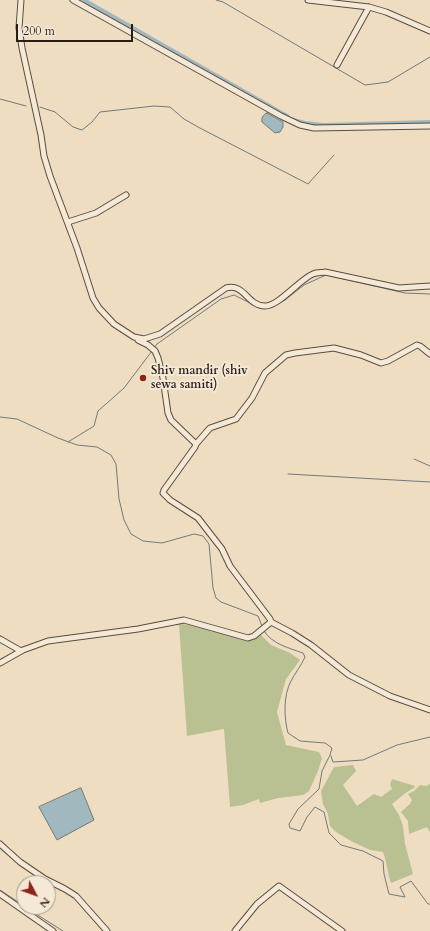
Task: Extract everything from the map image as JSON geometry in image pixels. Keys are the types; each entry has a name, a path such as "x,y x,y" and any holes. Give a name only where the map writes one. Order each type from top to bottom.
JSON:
{"street":[{"path":"21,0 20,28 25,62 41,135 44,156 93,298 99,308 114,324 155,351 164,378 168,413 171,420 196,444"},
{"path":"73,0 300,125 314,128 430,126"},
{"path":"308,0 369,7 386,12 430,31"},
{"path":"337,65 369,7"},
{"path":"68,222 96,213 126,195"},
{"path":"134,338 144,339 160,334 226,288 233,286 240,289 254,304 266,306 280,299 313,273 325,272 400,288 430,286"},
{"path":"0,663 21,651 48,642 138,629 184,620 248,638 254,636 269,624 270,619 230,566 222,549 198,518 170,500 164,493 164,490 196,444 210,428 236,419 252,398 264,373 286,355 295,352 334,348 361,355 381,363 417,346 420,346 430,354"},
{"path":"269,624 292,633 311,645 349,675 390,696 430,710"},
{"path":"0,639 21,651"},
{"path":"0,844 20,862 45,879 76,896 107,931"},
{"path":"235,931 257,904 279,886 342,931"},
{"path":"0,894 53,931"}],"green space":[{"path":"179,624 194,625 245,640 252,640 259,633 271,645 290,653 300,660 286,679 277,712 286,745 319,752 322,758 309,791 303,795 278,798 260,803 259,799 243,805 230,807 224,729 187,736"},
{"path":"353,765 356,771 343,785 357,806 374,794 381,797 392,789 390,784 392,779 415,786 392,804 399,815 403,826 405,844 413,874 391,883 383,852 370,850 351,841 336,832 330,826 328,814 323,804 321,791 334,767"},
{"path":"430,784 430,832 427,827 409,834 408,821 401,812 410,804 412,800 408,794 420,785 426,786"}],"water":[{"path":"267,113 283,122 283,127 280,132 275,133 262,122 264,114"},
{"path":"81,788 94,820 57,840 39,807"}],"waterway":[{"path":"84,0 287,116"},
{"path":"216,0 223,2 365,85 388,82 430,57"},
{"path":"0,99 26,106"},
{"path":"40,107 55,112 73,127 82,130 92,122 100,112 154,106 170,107 184,119 198,127 308,184 334,155"},
{"path":"293,120 323,125 430,122"},
{"path":"277,304 285,300 304,285 326,275 405,293 430,294"},
{"path":"154,348 157,344 221,299 234,295 258,307"},
{"path":"68,442 94,426 98,411 124,388 152,351"},
{"path":"0,417 17,419 58,438 77,445 97,447 111,455 116,464 119,499 124,520 131,534 143,541 162,543 194,534 203,536 209,544 213,588 216,598 221,602 258,616 262,626"},
{"path":"414,459 430,466"},
{"path":"288,474 430,482"},
{"path":"264,631 276,642 303,653 305,657 288,687 285,700 285,714 288,733 300,741 325,743 332,748 322,771 319,789 298,809 289,824 290,828 300,831 307,817 315,807 324,812 329,833 341,845 363,851 383,861 384,874 389,894 405,897 400,887 411,881 428,904 430,904"},
{"path":"331,756 333,762 363,760 397,745 430,737"},
{"path":"0,890 16,901"},
{"path":"38,915 63,931"}],"place":[{"name":"Shiv mandir (shiv sewa samiti)","path":"143,378"}]}
